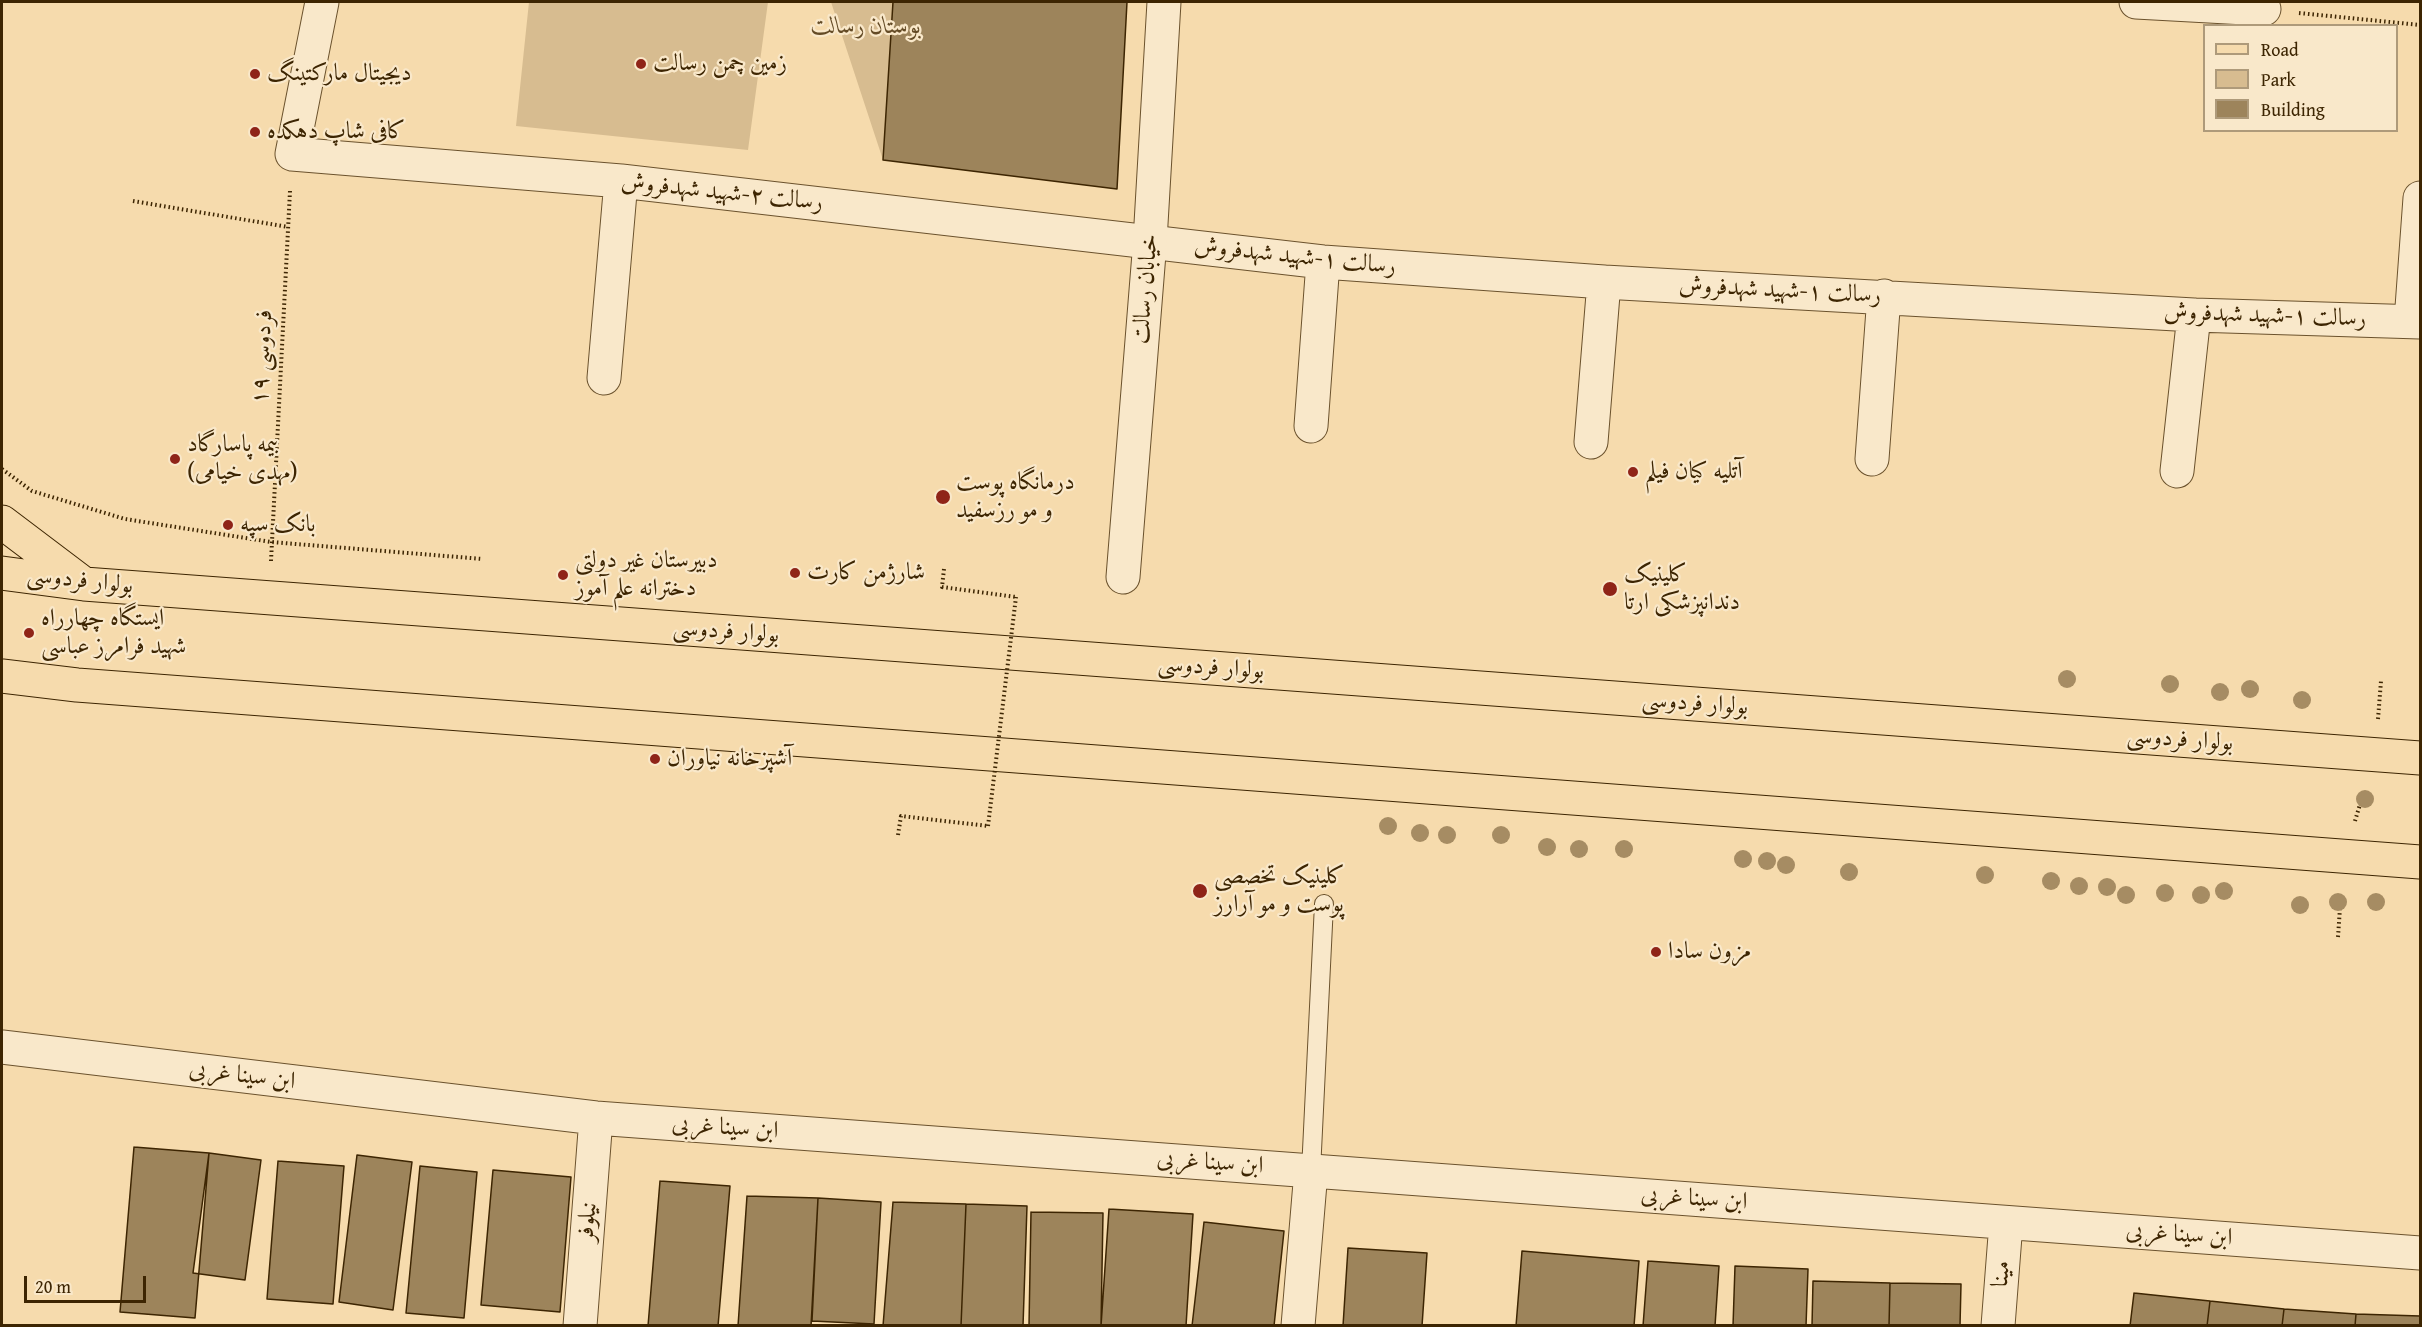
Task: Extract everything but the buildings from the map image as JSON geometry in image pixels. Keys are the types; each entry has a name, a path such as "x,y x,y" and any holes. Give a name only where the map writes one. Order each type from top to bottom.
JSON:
{"main road":[{"path":"2,522 84,584"},
{"name":"بولوار فردوسی","path":"2,573 84,584 2421,758"},
{"path":"2,676 77,685 2421,862"}],"street":[{"path":"292,154 322,2"},
{"name":"خیابان رسالت","path":"1123,577 1150,242 1164,2"},
{"path":"2136,2 2264,9"},
{"name":"رسالت ۲-شهید شهدفروش","path":"292,154 621,181 1150,242"},
{"path":"604,378 621,181"},
{"path":"2416,322 2421,198"},
{"name":"رسالت ۱-شهید شهدفروش","path":"1150,242 1323,262 1604,282 2194,315 2416,322"},
{"path":"1311,426 1323,262"},
{"path":"1591,442 1604,282"},
{"path":"1872,459 1884,296"},
{"path":"2177,471 2194,315"},
{"name":"ابن سینا غربی","path":"2,1047 596,1118 2421,1253"},
{"name":"نیلوفر","path":"580,1326 596,1118"},
{"path":"1298,1326 1311,1171"},
{"name":"مینا","path":"1998,1326 2006,1222"}],"lane":[{"path":"1311,1171 1324,904"}],"path":[{"path":"2264,9 2421,25"},
{"name":"فردوسی ۱۹","path":"271,598 271,542 292,154"},
{"path":"133,201 288,227"},
{"path":"2,469 32,491 126,519 271,542 483,559"},
{"path":"898,835 901,816 988,826 1016,597 942,587 944,569"},
{"path":"2338,937 2344,856 2375,755 2381,681"}],"green space":[{"name":"زمین چمن رسالت","path":"529,2 768,2 748,150 516,126"},
{"name":"بوستان رسالت","path":"831,2 893,2 883,160"}],"place":[{"name":"زمین چمن رسالت","path":"641,64"},
{"name":"دیجیتال مارکتینگ","path":"255,74"},
{"name":"کافی شاپ دهکده","path":"255,132"},
{"name":"بیمه پاسارگاد (مهدی خیامی)","path":"175,459"},
{"name":"آتلیه کیان فیلم","path":"1633,472"},
{"name":"درمانگاه پوست و مو رزسفید","path":"943,497"},
{"name":"بانک سپه","path":"228,525"},
{"name":"شارژمن کارت","path":"795,573"},
{"name":"دبیرستان غیر دولتی دخترانه علم آموز","path":"563,575"},
{"name":"کلینیک دندانپزشکی ارتا","path":"1610,589"},
{"name":"ایستگاه چهارراه شهید فرامرز عباسی","path":"29,633"},
{"name":"آشپزخانه نیاوران","path":"655,759"},
{"name":"کلینیک تخصصی پوست و مو آرارز","path":"1200,891"},
{"name":"مزون سادا","path":"1656,952"}]}
